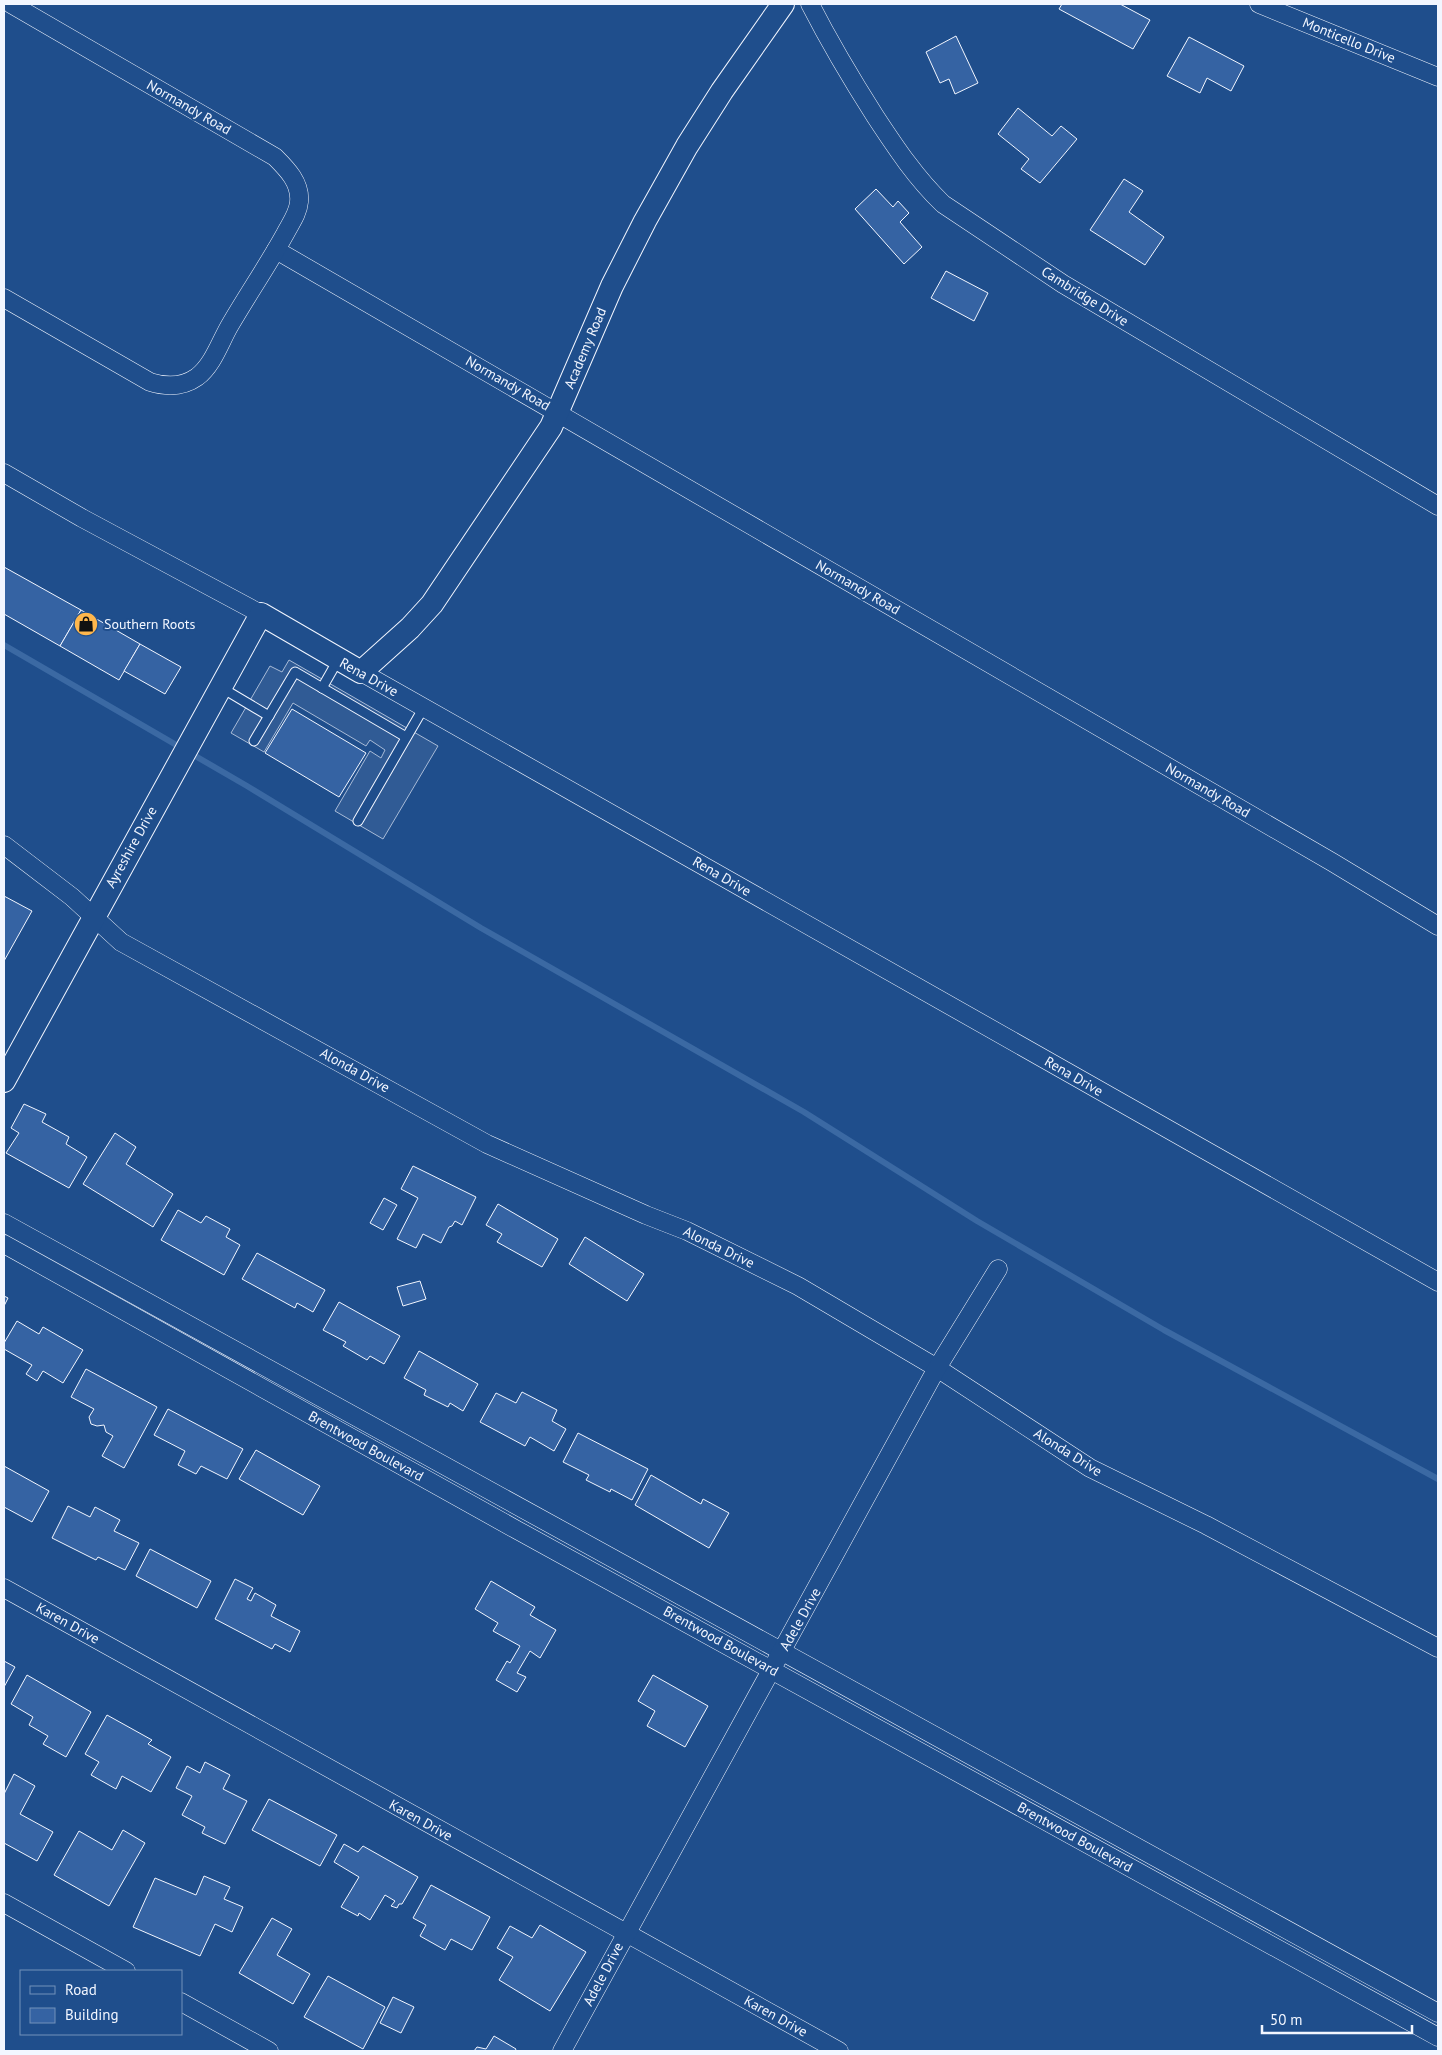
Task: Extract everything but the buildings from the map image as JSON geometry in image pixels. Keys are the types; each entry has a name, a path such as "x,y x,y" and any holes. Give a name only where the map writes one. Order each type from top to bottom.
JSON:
{"street":[{"name":"Normandy Road","path":"4,298 143,379 160,385 188,383 199,376 209,363 276,250 294,217 299,202 296,184 288,171 274,157 11,4"},
{"name":"Academy Road","path":"361,672 410,628 432,604 543,440 558,413 612,286 645,221 717,99 783,4"},
{"name":"Cambridge Drive","path":"810,4 848,74 899,153 928,190 943,204 1063,284 1438,506"},
{"name":"Monticello Drive","path":"1259,4 1438,77"},
{"name":"Normandy Road","path":"276,250 1332,862 1438,926"},
{"name":"Rena Drive","path":"4,473 82,518 261,614 339,660 424,706 1438,1282"},
{"name":"Ayreshire Drive","path":"4,1081 93,916 261,614"},
{"name":"Alonda Drive","path":"4,845 72,897 121,942 487,1144 646,1215 687,1231 798,1286 937,1368 1090,1468 1206,1525 1438,1648"},
{"name":"Brentwood Boulevard","path":"4,1223 1438,2013"},
{"name":"Brentwood Boulevard","path":"4,1244 1438,2037"},
{"name":"Adele Drive","path":"562,2051 625,1933 782,1652 937,1368 998,1268"},
{"name":"Karen Drive","path":"4,1588 840,2051"},
{"path":"4,1903 124,1970"},
{"path":"182,2003 269,2051"}],"lane":[{"path":"322,688 339,660"},
{"path":"254,741 295,672 406,737"},
{"path":"220,687 269,716"},
{"path":"358,821 424,706"}],"shaded area":[{"path":"289,660 438,746 383,839 335,811 370,751 381,758 385,750 370,740 366,746 293,703 264,752 231,733 270,666 282,672"}],"waterway":[{"path":"4,645 247,786 481,928 804,1112 977,1221 1164,1330 1438,1479"}],"place":[{"name":"Southern Roots","path":"86,624"}]}
